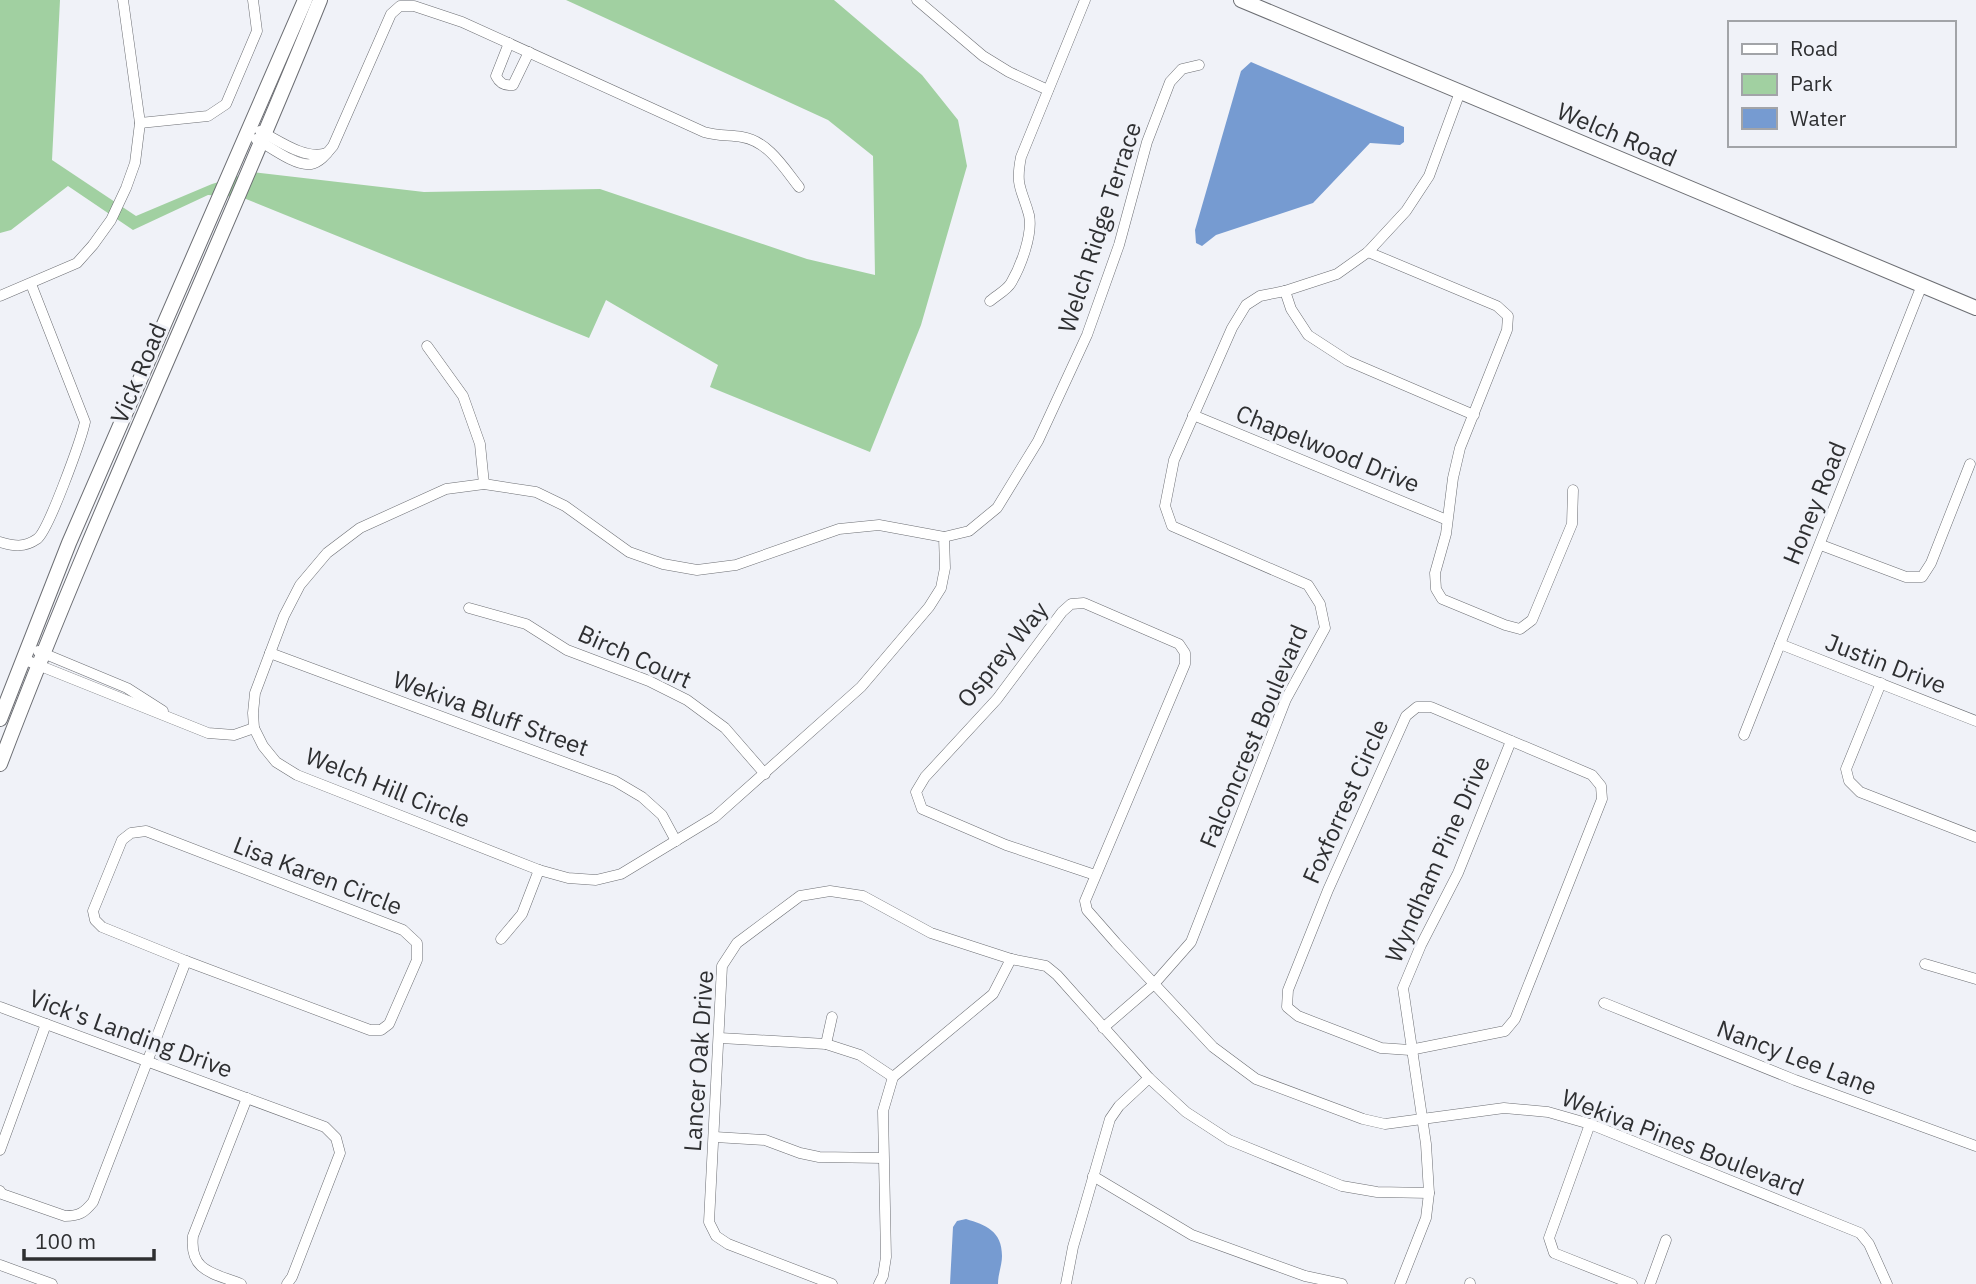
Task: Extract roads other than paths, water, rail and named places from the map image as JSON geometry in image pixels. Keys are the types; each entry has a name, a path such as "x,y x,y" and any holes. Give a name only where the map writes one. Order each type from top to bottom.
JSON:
{"street":[{"path":"0,296 77,262 110,220 127,188 135,163 140,123 123,0"},
{"path":"140,123 208,116 226,104 257,31 253,0"},
{"name":"Vick Road","path":"0,764 75,531 305,0"},
{"name":"Vick Road","path":"0,719 33,656 262,138 320,0"},
{"path":"918,0 983,56 1009,72 1048,90"},
{"path":"990,301 1010,285 1027,243 1031,228 1017,175 1021,157 1085,0"},
{"name":"Welch Road","path":"1241,0 1976,308"},
{"path":"262,138 270,149 299,162 311,164 320,160 333,146 391,14 400,6 414,6 462,22 704,132 754,141 767,149 799,187"},
{"path":"509,43 496,76 498,82 513,85 529,52"},
{"name":"Welch Ridge Terrace","path":"944,537 969,531 997,508 1038,441 1087,335 1119,245 1147,142 1170,82 1182,69 1199,65"},
{"name":"Falconcrest Boulevard","path":"1103,1028 1154,984 1191,942 1286,699 1325,628 1320,604 1308,584 1172,526 1165,506 1174,460 1232,328 1246,306 1260,296 1337,274 1368,252 1406,211 1429,176 1460,92"},
{"path":"248,130 262,138 303,151 320,155 327,153"},
{"path":"299,162 303,151"},
{"path":"1368,252 1497,306 1508,316 1507,330 1460,448 1446,534 1435,573 1436,589 1442,599 1520,629 1532,620 1572,524 1573,491"},
{"path":"0,542 22,547 40,538 81,441 85,422 31,284"},
{"name":"Honey Road","path":"1744,735 1922,285"},
{"path":"1285,290 1291,309 1308,335 1348,361 1474,415"},
{"path":"427,346 463,396 480,444 484,484"},
{"name":"Chapelwood Drive","path":"1193,415 1447,520"},
{"path":"1821,545 1906,577 1922,577 1931,563 1970,464"},
{"path":"33,656 208,733 234,735 254,729 255,693 284,616 300,585 327,554 360,528 446,489 484,484 536,492 565,506 629,552 663,565 697,570 736,565 839,529 879,525 944,537"},
{"name":"Welch Hill Circle","path":"254,729 276,762 297,775 539,870 568,878 596,880 621,874 715,817 861,687 929,607 940,588 943,578 944,537"},
{"name":"Osprey Way","path":"1095,875 1006,845 922,809 916,792 925,777 997,699 1062,612 1071,604 1084,603 1179,644 1185,653 1185,664 1085,901 1087,911 1116,943"},
{"name":"Birch Court","path":"468,608 526,624 567,650 649,681 687,699 725,728 765,774"},
{"name":"Justin Drive","path":"1780,645 1976,721"},
{"name":"Wekiva Bluff Street","path":"270,653 615,781 642,797 662,815 676,841"},
{"path":"1881,683 1846,769 1850,781 1860,792 1976,837"},
{"name":"Foxforrest Circle","path":"1417,707 1431,707 1592,775 1601,786 1602,799 1515,1019 1505,1031 1410,1049 1381,1048 1297,1016 1287,1007 1288,990 1328,890 1406,716 1417,707"},
{"name":"Wyndham Pine Drive","path":"1399,1284 1426,1218 1429,1193 1428,1162 1403,988 1421,945 1458,873 1511,741"},
{"name":"Lisa Karen Circle","path":"146,831 403,930 416,943 417,960 389,1024 381,1030 370,1030 186,961 102,927 95,920 93,911 122,840 131,833 146,831"},
{"path":"501,939 522,915 539,870"},
{"name":"Lancer Oak Drive","path":"832,1284 728,1244 716,1236 709,1222 722,965 737,943 800,896 830,891 863,896 931,933 1011,959 1045,966 1057,975 1149,1078 1186,1112 1229,1140 1342,1186 1377,1192 1429,1193"},
{"name":"Wekiva Pines Boulevard","path":"1116,943 1213,1047 1256,1079 1363,1119 1385,1124 1504,1108 1548,1112 1590,1124 1860,1233 1870,1244 1887,1284"},
{"path":"879,1284 886,1257 883,1111 893,1077 993,994 1011,959"},
{"path":"0,1191 65,1216 85,1213 93,1202 186,961"},
{"path":"1925,964 1976,979"},
{"name":"Nancy Lee Lane","path":"1604,1003 1795,1080 1976,1146"},
{"name":"Vick's Landing Drive","path":"0,1007 325,1127 336,1138 340,1153 288,1284"},
{"path":"826,1044 832,1017"},
{"path":"0,1150 46,1024"},
{"path":"720,1038 826,1044 860,1055 893,1077"},
{"path":"1069,1283 1093,1176 1111,1119 1119,1106 1149,1078"},
{"name":"Vick's Landing Drive","path":"241,1284 201,1268 193,1256 192,1248 193,1236 247,1098"},
{"path":"1590,1124 1549,1238 1550,1247 1554,1253 1632,1284"},
{"path":"715,1137 765,1140 819,1157 883,1158"},
{"path":"1093,1176 1192,1235 1305,1276 1342,1284"},
{"path":"1650,1284 1667,1240"},
{"path":"0,1265 52,1284"}],"water":[{"path":"1251,62 1404,127 1404,142 1400,145 1370,143 1313,203 1216,235 1202,246 1196,243 1195,230 1241,71"},
{"path":"966,1219 992,1230 999,1241 1002,1256 998,1284 950,1284 953,1227 957,1221"}]}
